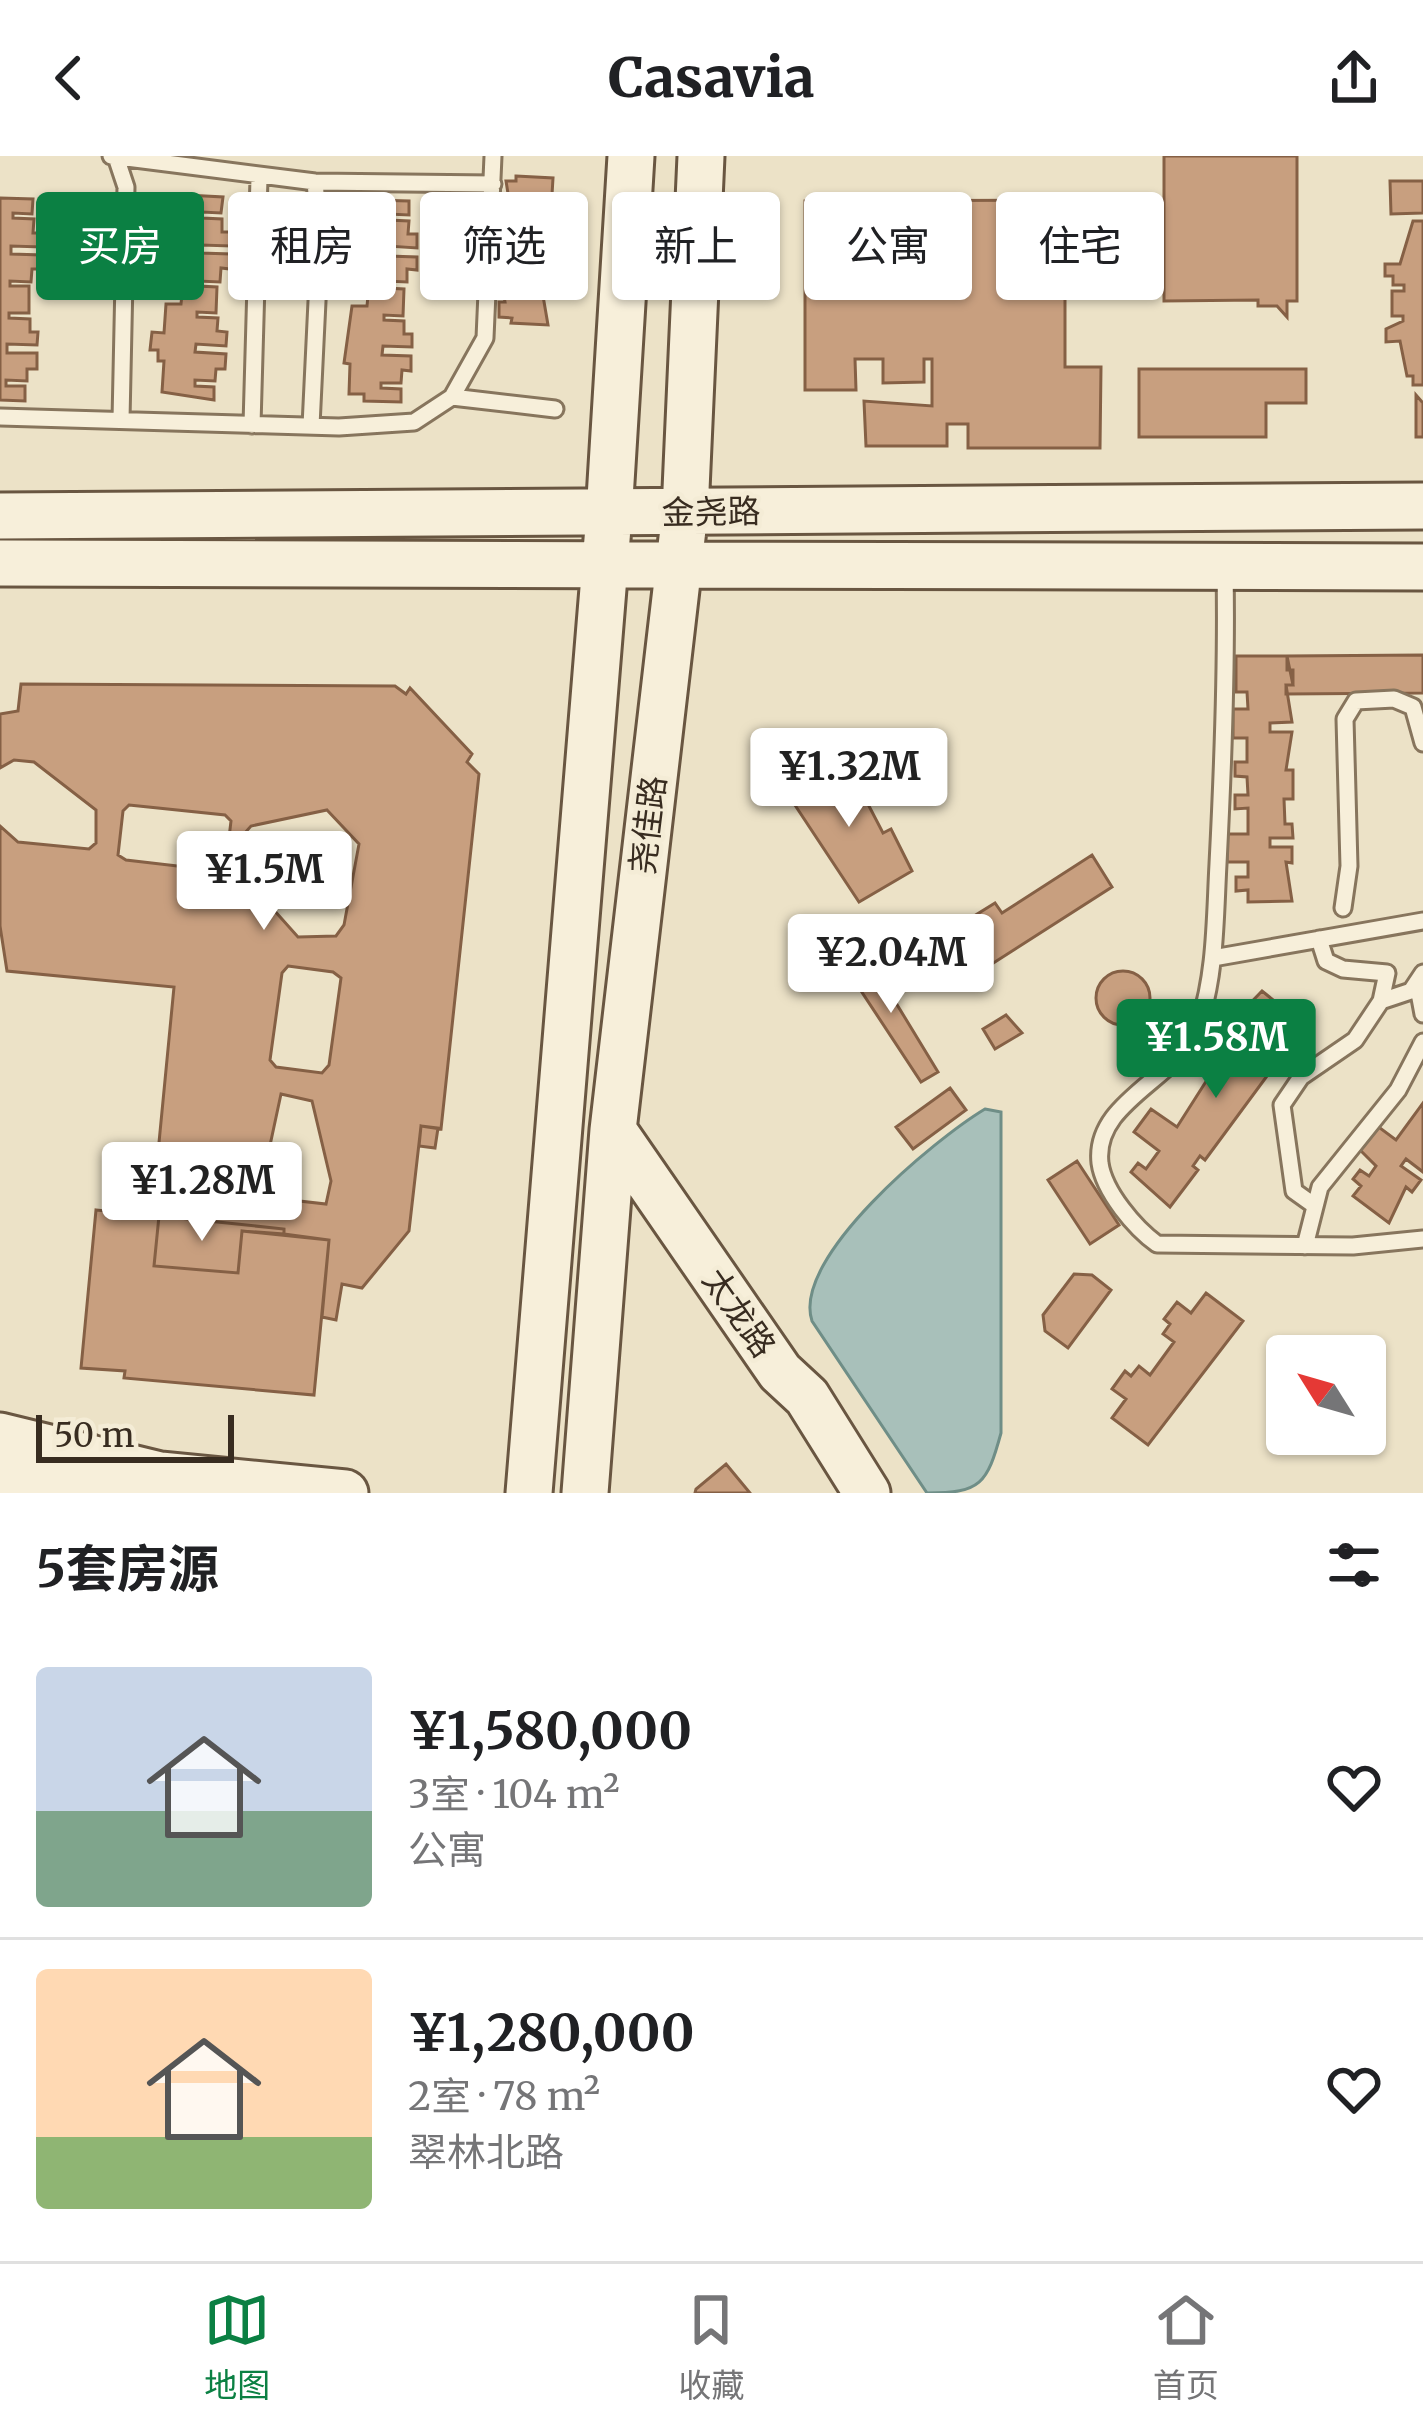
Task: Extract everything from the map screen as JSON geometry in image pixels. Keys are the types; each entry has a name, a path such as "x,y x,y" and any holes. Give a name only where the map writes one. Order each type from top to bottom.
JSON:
{"main road":[{"name":"尧佳路","path":"529,1493 609,515 631,156"},
{"name":"尧佳路","path":"585,1493 613,1130 685,512 701,156"},
{"name":"金尧路","path":"0,516 1423,506"},
{"name":"金尧路","path":"0,563 604,568 1423,566"},
{"name":"太龙路","path":"613,1130 780,1372 807,1397 867,1493"},
{"path":"0,1436 160,1474 345,1493"},
{"path":"0,1474 120,1493"}],"lane":[{"path":"113,156 259,178 493,184"},
{"path":"113,156 126,188 121,420"},
{"path":"236,156 236,174"},
{"path":"0,417 311,426 414,422 452,397 485,338 493,156"},
{"path":"252,424 259,178"},
{"path":"311,426 320,239 315,182"},
{"path":"452,397 555,409"},
{"path":"1226,566 1228,687 1213,958 1198,1027 1184,1054 1127,1102 1104,1133 1100,1165 1137,1229 1157,1244 1305,1246 1423,1239"},
{"path":"1343,908 1349,866 1345,719 1356,701 1394,699 1412,706 1423,742"},
{"path":"1213,958 1423,921"},
{"path":"1315,1206 1294,1191 1282,1106 1301,1077 1355,1040 1381,1001 1387,973 1342,969 1326,961 1319,939"},
{"path":"1381,1001 1411,991 1420,978"},
{"path":"1420,978 1423,1014"},
{"path":"1305,1246 1320,1187 1398,1090 1423,1042"}],"water":[{"path":"985,1109 1001,1112 1001,1433 979,1482 959,1491 927,1493 812,1321 811,1295 844,1234 872,1203 934,1146"}],"building":[{"path":"1164,156 1297,156 1297,301 1287,301 1287,317 1277,306 1258,306 1258,300 1164,301"},
{"path":"516,176 553,178 552,192 508,192 506,181 516,181"},
{"path":"1390,181 1423,181 1423,213 1391,214"},
{"path":"204,196 223,197 221,213 204,212"},
{"path":"0,198 33,199 32,214 13,213 13,218 34,219 36,247 11,246 11,254 36,255 31,282 10,281 10,286 29,286 29,313 9,313 9,318 30,319 30,332 38,332 37,345 7,344 7,353 37,353 37,369 27,369 27,381 6,380 6,386 25,386 25,401 0,400"},
{"path":"972,200 996,200 996,300 1065,300 1065,367 1101,367 1100,448 968,448 968,424 947,424 947,446 866,446 864,401 932,406 932,359 924,359 924,382 883,383 883,359 855,359 856,390 805,390 805,300 972,300"},
{"path":"396,201 409,201 409,215 396,214"},
{"path":"204,218 222,219 228,246 204,245"},
{"path":"396,220 409,221 408,234 417,234 417,248 396,247"},
{"path":"1413,221 1423,221 1423,385 1413,385 1413,376 1407,376 1400,341 1386,342 1386,329 1403,321 1403,316 1392,316 1392,291 1404,291 1404,285 1393,285 1393,276 1385,276 1385,264 1400,264"},
{"path":"204,253 228,254 228,269 221,268 220,282 204,281"},
{"path":"396,256 417,257 417,270 407,269 407,282 396,282"},
{"path":"204,286 217,287 216,313 197,312 197,317 218,318 217,331 227,332 226,346 196,344 195,352 226,354 225,369 216,369 215,381 195,380 195,386 214,387 214,400 162,392 164,361 158,361 158,350 150,350 152,332 164,333 166,304 181,304 181,300 204,300"},
{"path":"396,289 404,289 403,316 384,315 384,320 404,321 404,334 412,334 412,347 383,346 382,355 411,356 411,371 402,370 401,383 381,383 381,388 401,389 401,402 364,401 364,394 349,394 350,364 344,363 352,306 367,306 368,300 396,300"},
{"path":"544,300 548,325 511,323 512,318 499,317 499,302"},
{"path":"1139,369 1306,369 1306,403 1266,403 1266,437 1139,437"},
{"path":"1416,395 1423,403 1423,437 1416,437"},
{"path":"1423,655 1423,693 1286,694 1286,685 1293,685 1287,656"},
{"path":"1236,656 1287,656 1287,670 1293,670 1293,685 1286,685 1292,722 1270,723 1270,732 1292,732 1286,770 1293,770 1293,799 1284,799 1285,824 1292,824 1293,838 1270,838 1270,847 1292,847 1292,863 1286,862 1292,901 1248,902 1248,890 1236,891 1236,877 1248,877 1248,862 1227,862 1227,834 1248,834 1248,808 1235,809 1235,795 1248,795 1247,777 1235,776 1235,762 1247,762 1247,738 1233,738 1233,709 1248,709 1247,692 1236,692"},
{"path":"21,684 395,686 406,694 410,688 472,754 467,762 479,774 441,1129 421,1126 409,1231 362,1288 342,1284 336,1320 322,1317 329,1240 284,1234 284,1229 152,1215 174,987 7,971 0,926 0,826 18,842 89,849 96,843 96,810 34,762 14,760 0,768 0,714 18,711","holes":["129,805 225,815 231,821 226,863 220,871 126,860 118,855 123,811","327,810 359,844 344,925 336,936 298,937 240,872 243,835 251,826","288,966 333,972 341,978 329,1065 322,1073 276,1067 270,1060 282,973","281,1094 312,1101 331,1181 326,1204 282,1199 263,1178"]},
{"path":"843,756 883,833 891,829 912,871 859,902 785,790"},
{"path":"1092,855 1112,887 959,985 942,958 976,936 966,921 995,903 1002,913"},
{"path":"865,952 938,1072 921,1082 844,965"},
{"path":"1123,971 1142,979 1150,998 1142,1017 1123,1025 1104,1017 1096,998 1104,979"},
{"path":"1262,991 1277,1003 1273,1007 1306,1026 1275,1067 1270,1063 1263,1073 1267,1076 1205,1160 1200,1156 1193,1166 1198,1170 1170,1207 1131,1172 1138,1163 1146,1169 1159,1151 1134,1132 1151,1109 1177,1127 1214,1069 1218,1072 1249,1031 1234,1020"},
{"path":"1006,1015 1022,1033 995,1049 983,1029"},
{"path":"950,1088 966,1110 913,1149 896,1127"},
{"path":"1423,1103 1423,1172 1406,1159 1401,1166 1421,1180 1412,1192 1406,1187 1389,1223 1353,1196 1361,1186 1353,1179 1360,1170 1369,1176 1376,1166 1358,1148 1376,1125 1396,1140"},
{"path":"421,1126 438,1128 435,1148 419,1146"},
{"path":"1077,1161 1119,1225 1090,1244 1048,1180"},
{"path":"96,1210 159,1216 154,1266 238,1273 242,1231 329,1240 314,1395 124,1378 125,1371 81,1368"},
{"path":"159,1216 284,1229 284,1234 242,1231 238,1273 154,1266"},
{"path":"1074,1274 1092,1275 1111,1290 1068,1348 1045,1331 1043,1315"},
{"path":"1206,1293 1243,1321 1148,1445 1112,1418 1126,1399 1112,1389 1125,1371 1131,1376 1139,1366 1150,1375 1174,1342 1163,1334 1170,1324 1164,1319 1177,1302 1191,1313"},
{"path":"726,1464 750,1493 695,1493 696,1489"}]}
